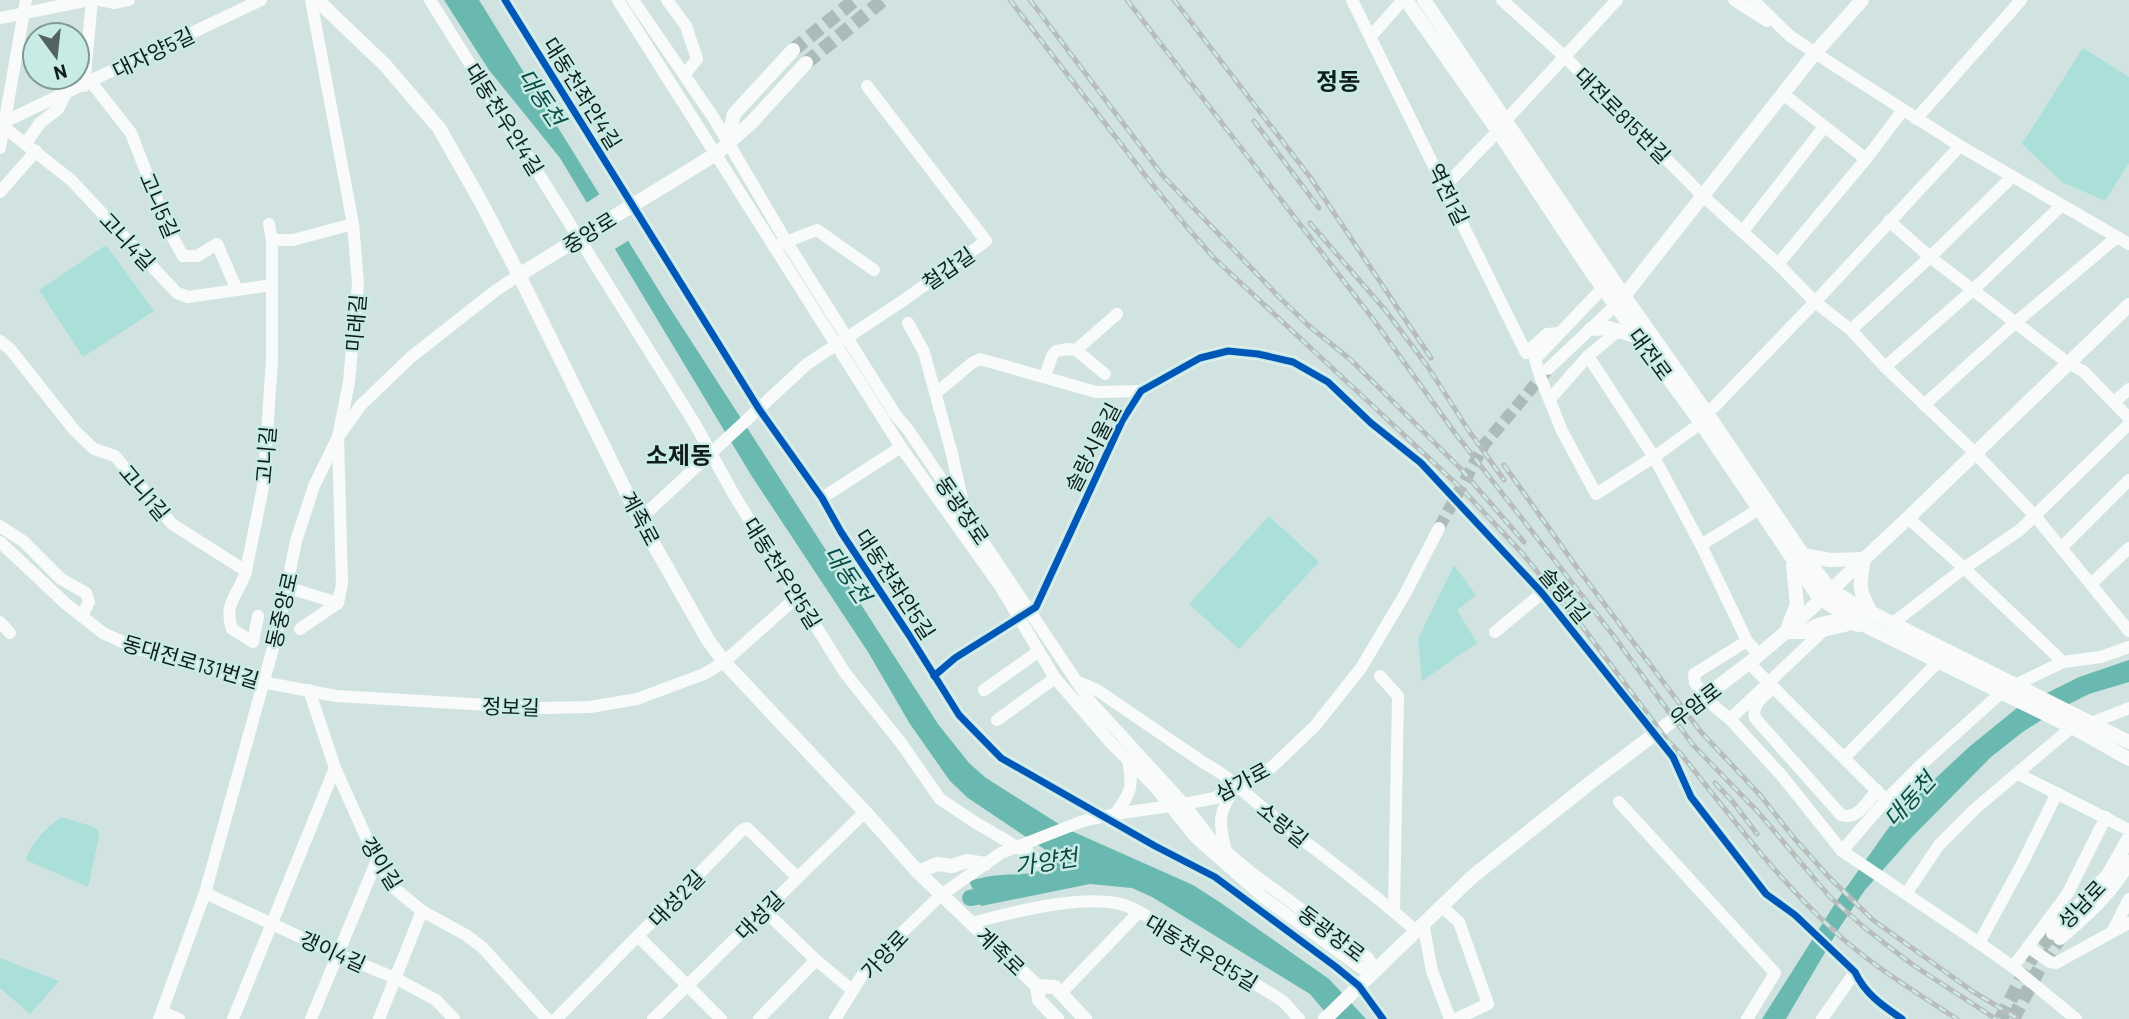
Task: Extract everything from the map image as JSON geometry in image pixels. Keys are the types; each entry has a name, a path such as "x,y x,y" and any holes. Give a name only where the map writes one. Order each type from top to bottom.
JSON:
{"main road":[{"name":"계족로","path":"317,0 385,65 439,128 519,275 640,519 708,640 724,662 918,872 1037,986 1039,1000 1057,1019"},
{"name":"대전로","path":"1405,0 1502,126 1825,595 1860,626 1937,663 2012,691"},
{"name":"대전로","path":"1424,0 1592,273 1620,301 1638,337 1703,418 1759,509 1797,556"},
{"path":"1620,301 1815,53 1862,0"},
{"name":"중앙로","path":"727,142 734,114 793,50"},
{"name":"중앙로","path":"519,275 716,154 751,123 806,63"},
{"name":"우암로","path":"1325,1019 1472,877 1786,632 2129,305"},
{"path":"1591,329 1609,328 1638,337"},
{"path":"1860,626 1842,621 1818,625 1805,632 1786,632 1797,604 1797,556 1830,560 1864,559 1861,595 1871,612"},
{"name":"대전로","path":"1825,595 1894,623 2012,691"},
{"path":"2012,691 2129,742"},
{"path":"2082,723 2129,759"},
{"name":"성남로","path":"2129,838 2108,875 2057,936 2094,907 2118,881 2129,862"},
{"path":"918,872 937,864 952,866 967,861 985,864"},
{"name":"계족로","path":"1037,986 1055,987 1061,993"},
{"path":"1061,993 1085,1019"}],"street":[{"path":"0,148 26,0"},
{"path":"0,18 91,0 90,21"},
{"path":"100,0 116,3 129,0"},
{"name":"대자양5길","path":"91,82 261,0"},
{"name":"미래길","path":"311,0 353,224 358,283 349,383 338,437 342,583 338,603"},
{"name":"대동천우안4길","path":"430,0 581,239"},
{"name":"대동천좌안4길","path":"505,0 630,206"},
{"name":"동광장로","path":"618,0 901,447 1000,586 1089,700 1177,805 1226,852 1368,958 1375,970"},
{"name":"동광장로","path":"633,0 713,117 786,241 894,414 909,431 1020,594 1024,615 1039,652 1055,678 1128,760 1177,805 1196,838 1263,897 1362,968 1375,970"},
{"path":"667,0 686,26 696,59 684,75"},
{"name":"역전1길","path":"1352,0 1526,353 1547,334 1559,334"},
{"path":"1370,36 1405,0"},
{"name":"대전로815번길","path":"1502,0 1565,57 1703,196 1778,264 1815,302 1851,330 1885,367 1975,453 2035,516 2129,631"},
{"path":"1445,186 1617,0"},
{"path":"1734,0 1916,119 2129,244"},
{"path":"1753,0 1790,36"},
{"path":"1916,119 2021,0"},
{"name":"철갑길","path":"713,451 807,364 904,300 986,241 867,86"},
{"name":"고니5길","path":"91,88 131,132 169,232 183,256 197,256 217,244 237,290"},
{"name":"대자양5길","path":"5,125 72,91"},
{"path":"0,192 31,147 40,123 58,109 65,94"},
{"path":"1783,94 1866,159"},
{"path":"1778,264 1866,159 1903,110"},
{"name":"고니4길","path":"5,125 71,180 177,293 188,297 272,285"},
{"path":"1743,231 1824,127"},
{"path":"1598,293 1535,359 1562,431 1596,494 1654,457 1703,418 1960,146"},
{"path":"1851,330 2012,177"},
{"path":"1885,367 1974,289 2062,205"},
{"name":"대동천좌안5길","path":"630,206 757,411 822,498 959,715 1001,758 1215,877 1359,986 1383,1019"},
{"path":"1889,221 1930,257 2082,371 2129,418"},
{"name":"고니길","path":"258,616 253,642 232,629 228,616 231,600 243,582 246,571 263,487 272,360 272,240 269,224"},
{"path":"272,240 293,240 353,224"},
{"path":"774,248 817,230 874,270"},
{"path":"1924,405 2016,322 2117,237"},
{"name":"대동천우안5길","path":"581,239 713,451 734,495 845,673 901,743 940,799 1033,856 1036,861"},
{"path":"1591,329 1600,311 1592,273"},
{"name":"동중앙로","path":"161,1015 205,893 278,630 296,541 314,486 338,437 361,405 411,357 519,275"},
{"path":"1548,369 1620,301"},
{"path":"1076,350 1117,314"},
{"path":"908,323 924,352 966,516"},
{"path":"1550,400 1588,356 1618,331"},
{"name":"고니1길","path":"0,341 75,431 94,449 115,456 172,524 246,571"},
{"path":"1045,376 1056,351 1069,349 1076,350 1105,374"},
{"name":"솔랑시울길","path":"1024,615 1036,607 1122,421 1141,391 1200,358 1228,351 1293,362 1328,382 1371,423 1420,463"},
{"path":"1588,356 1654,457 1701,545 1754,659 1770,685 1882,795"},
{"path":"936,393 980,359 1096,391 1141,391"},
{"path":"2114,402 2129,389"},
{"path":"1894,623 1964,568 2020,530 2129,424"},
{"path":"822,498 901,447"},
{"path":"640,519 713,451"},
{"name":"솔랑1길","path":"1420,463 1542,593 1673,757 1691,797 1766,894 1795,915 1852,970 1873,998 1902,1019"},
{"path":"2061,548 2129,480"},
{"path":"1701,545 1759,509"},
{"path":"1908,518 2063,662"},
{"path":"0,526 23,541 61,579 86,593 89,602 82,616"},
{"name":"삼가로","path":"941,895 1001,853 1083,821 1215,798 1272,767 1315,726 1361,668 1405,594 1439,527"},
{"name":"동대전로131번길","path":"0,542 103,633 138,649 262,682 292,687"},
{"path":"2091,584 2129,548"},
{"path":"286,587 338,603"},
{"name":"솔랑1길","path":"1495,632 1542,593"},
{"name":"정보길","path":"292,687 336,696 457,704 575,708 637,699 704,674 724,662 797,597"},
{"path":"300,629 338,603"},
{"path":"934,676 955,658 1024,615"},
{"path":"0,622 10,633"},
{"path":"1730,719 1770,685 1823,631 1860,626"},
{"path":"1747,641 1694,674 1695,682 1714,707 1730,719 1782,776 1846,853 2013,967 2076,1019"},
{"path":"1770,685 1753,710 1755,718 1841,815 1848,817 1882,795 2012,691 2063,662 2101,657 2129,647"},
{"path":"984,690 1039,652"},
{"path":"1845,757 1937,663"},
{"path":"1380,676 1398,696 1394,911"},
{"path":"998,720 1055,678"},
{"name":"소랑길","path":"1076,681 1097,690 1220,772 1394,911 1419,927"},
{"name":"갱이길","path":"309,690 334,768 377,860 394,888 422,911 466,935 483,948 547,1019"},
{"path":"1906,894 1939,845 1976,808 2082,723 2129,708"},
{"path":"1115,814 1127,798 1132,783 1128,760"},
{"path":"233,1019 334,768"},
{"path":"2018,774 2129,830"},
{"path":"1226,852 1219,825 1228,799 1237,787"},
{"path":"1979,943 2057,793"},
{"path":"1846,853 1882,795"},
{"path":"1619,802 1775,972 1747,1019"},
{"name":"대성길","path":"653,1019 865,812"},
{"path":"2013,967 2068,893 2106,817"},
{"name":"대성2길","path":"556,1019 742,830 747,828 797,877"},
{"path":"311,1019 377,860"},
{"name":"갱이4길","path":"205,893 395,978 436,1000 454,1019"},
{"name":"가양로","path":"835,1019 865,971 941,895"},
{"path":"2113,931 2129,899"},
{"name":"대동천우안5길","path":"973,923 1056,904 1101,901 1119,904 1283,1001 1299,1019"},
{"path":"1441,906 1459,922 1488,1004 1455,1019"},
{"path":"765,910 816,960 852,990"},
{"path":"379,1019 422,911"},
{"path":"1061,993 1138,913"},
{"path":"2028,947 2050,962 2056,963 2129,922"},
{"path":"1419,927 1450,1019"},
{"path":"638,936 721,1019"},
{"path":"759,1019 816,960"},
{"path":"1822,1019 1852,970"},
{"path":"161,1015 179,1019"}],"shaded area":[{"path":"444,0 479,0 666,302 938,724 969,763 986,778 1067,829 1193,885 1221,903 1329,979 1366,1019 1331,1019 1310,994 1152,897 1132,888 1090,884 981,906 969,881 1041,870 1055,861 1053,855 968,798 950,781 910,724 868,652 751,475 560,158 489,70"},
{"path":"2083,48 2129,77 2129,163 2105,201 2062,182 2022,144"},
{"path":"106,245 154,311 83,357 39,290"},
{"path":"1269,516 1319,562 1239,649 1189,604"},
{"path":"1454,565 1476,595 1457,610 1477,643 1422,681 1418,639"},
{"path":"2129,660 2129,682 2089,694 2061,708 2024,731 1991,757 1912,837 1865,890 1786,1019 1762,1019 1836,902 1909,803 1969,747 2017,708 2079,677"},
{"path":"61,817 98,830 88,887 26,860 36,841"},
{"path":"0,958 59,981 30,1014 0,988"}],"pier":[{"path":"603,192 631,239 610,252 583,205"}],"waterway":[{"name":"가양천","path":"970,898 998,893"}],"tunnel":[{"path":"793,50 855,0"},
{"path":"806,63 883,0"},
{"path":"1439,528 1484,445 1547,370"},
{"path":"2001,1019 2031,959 2053,933"},
{"path":"2013,1019 2040,967 2060,938"}],"railway":[{"path":"1010,0 1148,179 1214,258 1461,488 1522,553 1582,626 1667,740 1810,908 1892,977 1957,1019"},
{"path":"1030,0 1163,176 1280,298 1351,360 1461,469 1524,542"},
{"path":"1127,0 1373,319 1455,433 1613,635 1693,745 1758,812 1830,897 1913,965 1996,1019"},
{"path":"1174,0 1310,177 1431,358"},
{"path":"1254,121 1319,208"},
{"path":"1310,223 1386,311 1428,367 1504,480"},
{"path":"1504,465 1578,569 1701,732 1760,795 1828,876 1873,920 1972,991 2018,1019"},
{"path":"1715,783 1757,834"}],"cycle path":[{"path":"505,0 759,409 822,498 959,715 1001,758 1215,877 1359,986 1383,1019"},
{"path":"934,676 955,658 1036,607 1122,421 1141,391 1200,358 1228,351 1293,362 1328,382 1371,423 1421,463 1542,593 1673,757 1691,797 1766,894 1795,915 1855,972 1875,999 1902,1019"}],"district":[{"name":"정동","path":"1338,80"},
{"name":"소제동","path":"679,454"}],"water label":[{"name":"대동천","path":"542,97"},
{"name":"대동천","path":"848,574"},
{"name":"대동천","path":"1909,799"}]}
